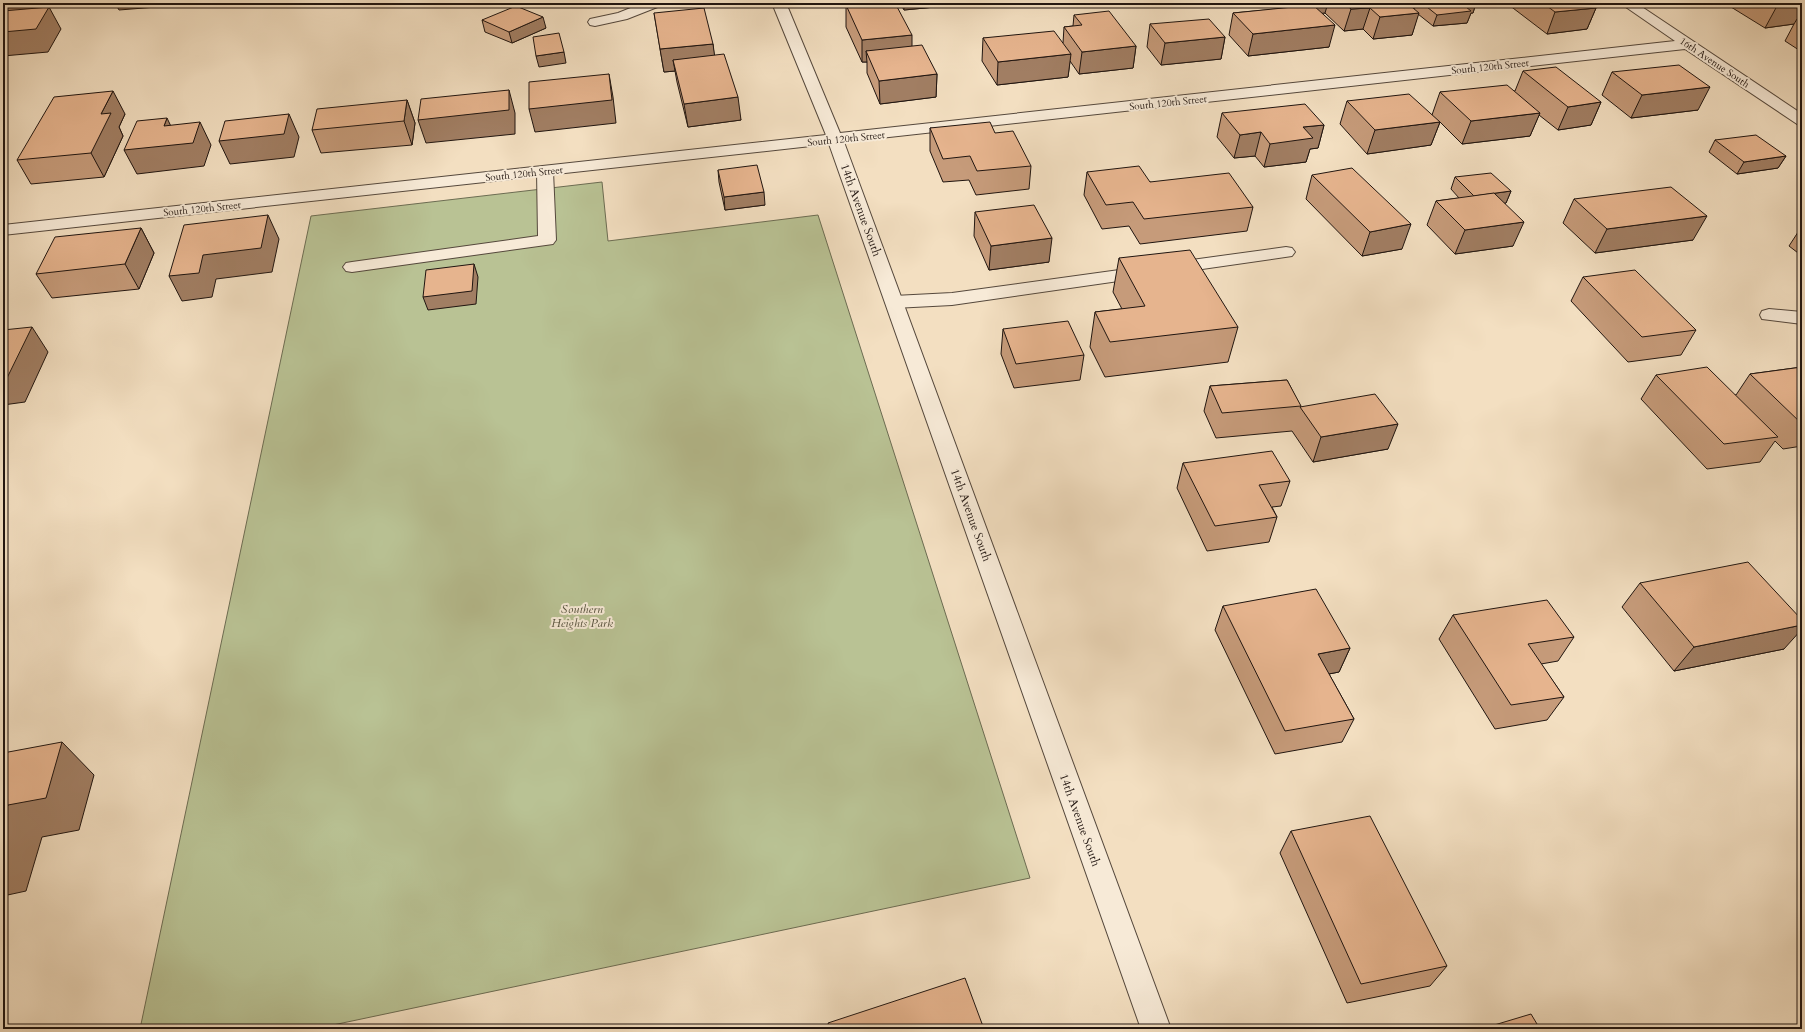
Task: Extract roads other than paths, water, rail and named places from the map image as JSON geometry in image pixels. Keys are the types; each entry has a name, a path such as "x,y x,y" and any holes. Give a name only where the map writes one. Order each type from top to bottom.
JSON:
{"street":[{"path":"595,22 622,16 655,3"},
{"name":"14th Avenue South","path":"779,3 835,139 1156,1029"},
{"name":"16th Avenue South","path":"1627,3 1802,121"},
{"name":"South 120th Street","path":"3,230 1689,44"},
{"path":"352,267 547,240 545,170"},
{"path":"894,302 952,299 1286,252"},
{"path":"1769,315 1802,318"}],"park label":[{"name":"Southern Heights Park","path":"582,616"}]}
